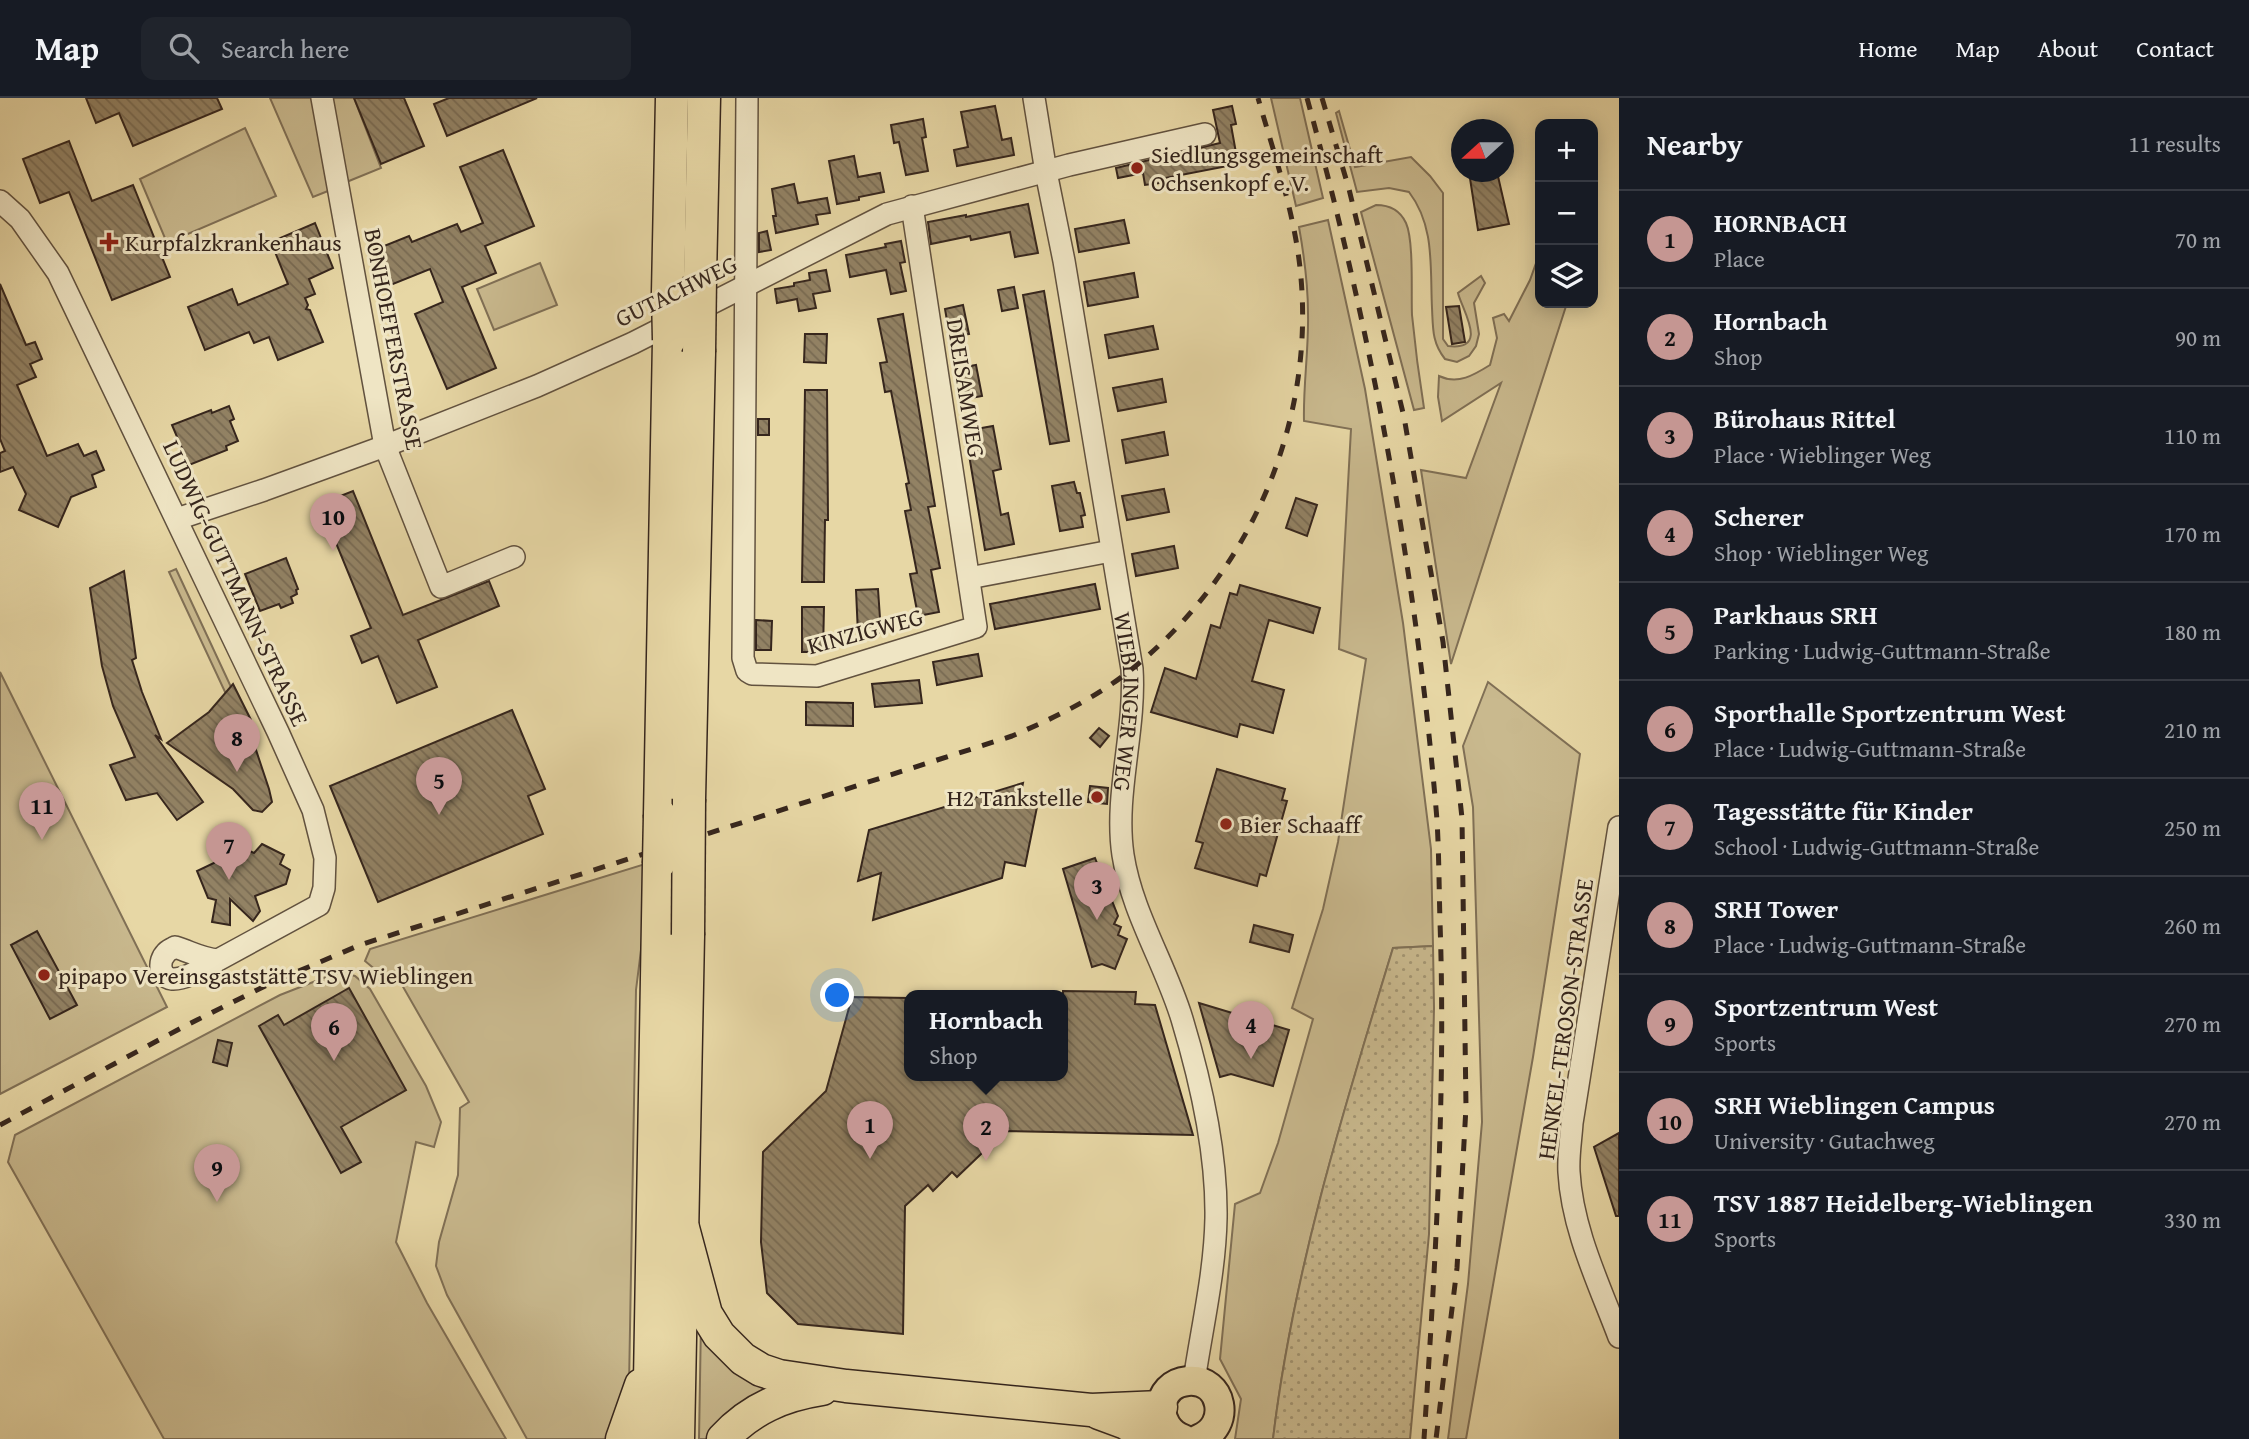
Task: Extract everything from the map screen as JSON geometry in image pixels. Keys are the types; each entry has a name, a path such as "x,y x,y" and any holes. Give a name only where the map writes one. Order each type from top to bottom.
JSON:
{"highway":[{"path":"649,1439 672,98"},
{"path":"678,1439 704,98"},
{"path":"683,1228 698,1293 706,1314 719,1335 743,1359 761,1370 779,1376 846,1386 1091,1410 1161,1407"},
{"path":"622,1439 651,1353"},
{"path":"723,1439 755,1410 775,1401 797,1393 846,1386"},
{"path":"1091,1410 1126,1423 1150,1439"}],"main road":[{"path":"1183,1439 1168,1429 1162,1419 1161,1407 1172,1387 1194,1381 1210,1388 1217,1397 1220,1408 1219,1420 1213,1430 1199,1439"}],"street":[{"name":"BONHOEFFERSTRASSE","path":"322,98 384,446 440,587 514,557"},
{"path":"746,286 747,98"},
{"name":"WIEBLINGER WEG","path":"1034,98 1064,261 1133,684 1122,812 1123,855 1131,891 1164,968 1183,1022 1204,1108 1215,1183 1216,1218 1212,1265 1194,1381"},
{"name":"GUTACHWEG","path":"177,519 384,446 549,380 633,343 887,214 1069,165 1205,134"},
{"name":"LUDWIG-GUTTMANN-STRASSE","path":"0,201 28,229 58,273 229,626 308,799 326,858 324,888 319,905 218,960"},
{"name":"DREISAMWEG","path":"912,206 969,578"},
{"name":"KINZIGWEG","path":"746,286 743,658 747,671 752,674 817,676 976,626 969,578"},
{"path":"969,578 1111,551"},
{"name":"HENKEL-TEROSON-STRASSE","path":"1619,827 1572,1123 1569,1171 1574,1208 1585,1245 1619,1338"}],"shaded area":[{"path":"270,98 317,98 333,189 313,197"},
{"path":"328,98 354,98 381,168 344,183"},
{"path":"1271,98 1300,98 1323,198 1296,206"},
{"path":"1339,111 1355,167 1411,157 1443,193 1443,339 1448,346 1461,346 1468,342 1471,336 1458,293 1481,276 1485,283 1474,303 1479,334 1476,346 1469,356 1457,362 1445,359 1435,341 1430,247 1417,205 1409,192 1389,188 1357,192 1336,113"},
{"path":"245,128 276,196 167,243 140,179"},
{"path":"1376,205 1390,207 1398,212 1404,218 1409,231 1412,315 1424,408 1414,410 1361,212"},
{"path":"1328,220 1365,389 1403,623 1431,849 1433,946 1393,948 1339,1130 1307,1252 1293,1314 1273,1439 1235,1439 1241,1399 1220,1359 1235,1204 1260,1193 1278,1143 1313,1019 1292,1008 1323,909 1338,842 1366,659 1339,649 1351,429 1304,421 1308,302 1299,227"},
{"path":"540,263 557,305 494,330 477,289"},
{"path":"1535,266 1535,308 1565,308 1451,664 1421,470 1466,478 1501,383 1442,421 1438,397 1439,376 1459,379 1490,365 1497,338 1493,318 1504,314 1509,321"},
{"path":"176,569 231,687 226,694 169,572"},
{"path":"0,672 167,1007 0,1094"},
{"path":"1488,682 1580,754 1533,1057 1466,1439 1448,1439 1468,1284 1482,1122 1473,807 1463,746"},
{"path":"645,864 645,918 636,990 629,1386 609,1439 527,1439 447,1295 436,1266 439,1242 458,1175 460,1108 469,1102 394,971 383,976 365,961 370,949"},
{"path":"1433,946 1429,1234 1410,1439 1273,1439 1293,1314 1307,1252 1356,1069 1393,948"},
{"path":"343,973 355,976 370,989 426,1086 441,1122 434,1147 416,1142 396,1242 427,1303 506,1439 164,1439 8,1162 15,1135 280,995"},
{"path":"701,1321 783,1388 715,1439 699,1439"}],"building":[{"path":"86,98 217,98 222,109 133,146 119,113 96,123"},
{"path":"354,98 404,98 424,146 381,164"},
{"path":"449,98 537,98 447,136 434,104"},
{"path":"995,106 1002,140 1011,138 1014,155 957,166 954,150 968,147 961,112"},
{"path":"1232,106 1236,124 1231,125 1238,164 1160,179 1161,183 1145,185 1143,173 1118,178 1116,168 1220,143 1213,110"},
{"path":"923,119 926,137 922,138 928,171 906,175 899,142 894,143 891,125"},
{"path":"69,141 92,201 133,185 170,277 112,300 69,192 40,203 23,159"},
{"path":"503,150 534,226 485,246 496,273 462,287 496,368 447,389 415,314 443,302 430,269 388,286 374,250 409,236 412,242 457,224 461,232 483,223 460,167"},
{"path":"854,156 858,177 880,173 884,192 837,204 829,161"},
{"path":"1471,182 1499,182 1509,224 1478,230"},
{"path":"794,184 798,203 827,198 830,213 816,215 818,224 776,233 772,189"},
{"path":"1028,204 1038,253 1015,257 1010,232 931,244 928,222"},
{"path":"1124,220 1129,243 1079,252 1075,229"},
{"path":"315,223 333,268 309,279 315,294 305,298 308,305 306,309 310,310 323,342 278,360 269,337 254,343 249,332 205,350 188,307 232,289 238,305 288,284 271,242"},
{"path":"767,231 771,250 759,252 759,233"},
{"path":"901,241 905,262 900,263 906,291 891,294 886,270 850,277 846,255 886,247 885,244"},
{"path":"826,270 830,291 813,294 816,308 799,311 797,299 777,303 775,289 794,286 794,283 810,280 809,273"},
{"path":"1134,273 1138,297 1088,306 1084,282"},
{"path":"0,284 26,345 35,342 42,359 30,364 36,377 17,385 47,456 78,444 84,456 96,451 104,470 92,475 96,487 71,497 58,527 19,510 26,494 13,467 0,472 0,453 5,451 0,439"},
{"path":"1014,287 1018,308 1002,311 998,290"},
{"path":"1044,291 1069,441 1050,444 1023,295"},
{"path":"963,305 969,334 950,338 945,309"},
{"path":"1459,306 1465,342 1452,344 1446,307"},
{"path":"903,314 935,506 928,507 940,568 931,570 939,612 918,616 910,574 917,573 905,511 911,510 906,484 909,483 891,391 885,392 880,363 887,362 878,319"},
{"path":"1153,326 1158,349 1109,358 1105,335"},
{"path":"805,334 827,334 826,363 804,362"},
{"path":"976,365 982,396 960,400 954,369"},
{"path":"1162,379 1166,402 1118,411 1113,388"},
{"path":"805,390 827,390 828,520 825,520 824,582 802,582"},
{"path":"229,406 234,419 230,421 238,441 226,446 227,450 189,465 172,425"},
{"path":"758,419 769,419 769,435 758,435"},
{"path":"993,426 1001,469 993,471 1001,515 1008,513 1014,544 985,550 965,431"},
{"path":"1164,432 1168,455 1126,463 1122,440"},
{"path":"1074,482 1077,493 1080,493 1085,515 1081,516 1083,527 1060,531 1052,486"},
{"path":"1164,489 1169,512 1127,520 1122,496"},
{"path":"353,491 403,615 489,581 499,606 418,640 437,687 397,703 378,656 362,663 351,636 371,628 320,504"},
{"path":"1296,498 1317,505 1307,536 1286,528"},
{"path":"1174,546 1178,568 1136,576 1132,554"},
{"path":"286,558 298,589 297,594 291,597 293,603 281,608 279,604 260,611 245,574"},
{"path":"124,571 136,658 132,660 161,739 155,735 203,802 177,820 157,793 126,800 110,765 135,757 113,706 102,666 90,588"},
{"path":"1095,584 1100,609 995,629 990,604"},
{"path":"1240,585 1320,608 1313,633 1269,620 1252,681 1284,690 1273,733 1240,724 1237,737 1151,712 1165,668 1196,679 1211,625 1220,628 1230,593 1237,595"},
{"path":"878,589 881,633 858,634 856,590"},
{"path":"802,607 824,607 823,652 802,652"},
{"path":"756,620 772,621 771,650 756,650"},
{"path":"978,654 982,676 937,685 933,662"},
{"path":"919,680 922,703 875,707 872,684"},
{"path":"233,684 251,720 241,734 255,747 272,802 262,812 253,810 233,789 167,743 209,712"},
{"path":"806,702 853,703 853,726 806,725"},
{"path":"512,710 545,789 528,796 543,834 378,902 330,786"},
{"path":"1099,728 1109,736 1100,747 1090,738"},
{"path":"1217,769 1285,789 1282,800 1287,801 1266,876 1260,874 1257,886 1195,868 1203,843 1196,841"},
{"path":"1023,783 1019,803 1037,807 1025,866 1005,862 1002,878 873,920 881,873 858,881 869,830"},
{"path":"1090,786 1108,788 1107,804 1088,802"},
{"path":"262,844 284,855 280,864 290,870 286,884 255,896 260,911 253,921 230,899 230,925 212,922 216,900 208,898 197,871 214,863 222,851 233,859 245,849 254,853"},
{"path":"1095,858 1118,916 1114,924 1121,927 1118,935 1127,939 1115,969 1102,964 1092,967 1063,869"},
{"path":"1254,925 1293,935 1289,952 1250,942"},
{"name":"pipapo Vereinsgaststätte TSV Wieblingen","path":"37,931 77,1005 50,1019 11,945"},
{"path":"349,988 406,1090 341,1127 361,1162 341,1173 259,1026 278,1015 284,1025"},
{"path":"1068,991 1136,992 1135,1004 1155,1005 1193,1135 1005,1131 957,1177 952,1172 933,1191 928,1185 905,1206 903,1334 798,1324 767,1293 761,1242 763,1152 826,1091 852,997 904,998 904,1081 1068,1081"},
{"path":"1199,1003 1289,1030 1273,1086 1231,1074 1220,1077"},
{"path":"218,1040 232,1043 227,1066 213,1062"},
{"path":"1619,1133 1619,1216 1616,1216 1594,1147"}],"railway":[{"path":"0,1125 183,1027 273,982 360,945 1012,736 1074,707 1132,669 1173,632 1209,590 1240,544 1265,494 1284,443 1296,389 1302,334 1301,278 1295,232 1258,98"},
{"path":"1307,98 1352,276 1389,456 1417,638 1437,820 1442,1052 1424,1439"},
{"path":"1322,98 1349,189 1404,417 1443,642 1462,818 1466,1107 1457,1268 1436,1439"}],"place":[{"name":"Siedlungsgemeinschaft Ochsenkopf e.V.","path":"1137,168"},
{"name":"Kurpfalzkrankenhaus","path":"109,242"},
{"name":"SRH Wieblingen Campus","path":"333,551"},
{"name":"SRH Tower","path":"237,772"},
{"name":"H2 Tankstelle","path":"1097,797"},
{"name":"Parkhaus SRH","path":"439,815"},
{"name":"Bier Schaaff","path":"1226,824"},
{"name":"TSV 1887 Heidelberg-Wieblingen","path":"42,840"},
{"name":"Tagesstätte für Kinder","path":"229,880"},
{"name":"Bürohaus Rittel","path":"1097,920"},
{"name":"pipapo Vereinsgaststätte TSV Wieblingen","path":"44,975"},
{"name":"Scherer","path":"1251,1059"},
{"name":"Sporthalle Sportzentrum West","path":"334,1061"},
{"name":"HORNBACH","path":"870,1159"},
{"name":"Hornbach","path":"986,1161"},
{"name":"Sportzentrum West","path":"217,1202"}]}
